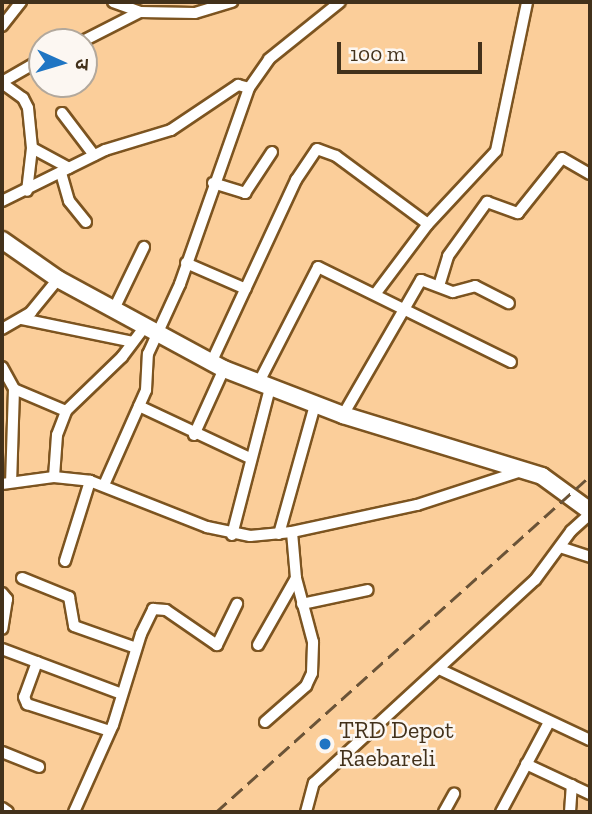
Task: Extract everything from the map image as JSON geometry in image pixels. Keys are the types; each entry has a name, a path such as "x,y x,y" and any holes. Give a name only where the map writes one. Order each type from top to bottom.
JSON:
{"street":[{"path":"2,26 21,2"},
{"path":"113,2 140,12 195,13 232,2"},
{"path":"104,485 146,390 146,359 151,330 186,263 249,88 269,59 340,2"},
{"path":"376,293 428,224 496,151 527,2"},
{"path":"98,33 140,12"},
{"path":"27,191 32,148 26,103 2,83 28,67"},
{"path":"3,199 27,191 94,155 171,130 238,85 249,88"},
{"path":"62,113 94,155"},
{"path":"32,148 65,170 74,211 86,222"},
{"path":"194,435 246,289 296,180 317,149 336,156 428,224"},
{"path":"213,183 245,193 271,152"},
{"path":"439,286 448,256 488,202 518,213 562,158 590,174"},
{"path":"2,240 58,279 218,366 343,415 524,470 553,482 589,509 536,580 314,783 306,812"},
{"path":"114,309 144,247"},
{"path":"186,263 246,289"},
{"path":"232,535 265,385 314,270 323,267 511,362"},
{"path":"2,329 22,319 58,279"},
{"path":"343,415 421,280 458,292 475,286 509,303"},
{"path":"22,319 133,342"},
{"path":"54,477 57,435 66,411 133,342 151,330"},
{"path":"2,367 14,389 6,483 54,477 90,481 232,535 292,532 417,505 524,470"},
{"path":"14,389 66,411"},
{"path":"279,534 315,405"},
{"path":"139,406 194,435 250,458"},
{"path":"65,561 90,481"},
{"path":"265,722 306,686 312,673 313,642 296,578 292,532"},
{"path":"560,547 590,557"},
{"path":"22,578 69,597 74,626 136,648"},
{"path":"258,645 296,578"},
{"path":"302,604 369,590"},
{"path":"2,593 7,599 2,629"},
{"path":"74,812 110,731 136,648 156,608 220,644 237,604"},
{"path":"2,649 122,694"},
{"path":"37,662 23,697 27,704 110,731"},
{"path":"439,669 548,724 590,740"},
{"path":"501,812 548,724"},
{"path":"2,752 39,767"},
{"path":"526,764 590,794"},
{"path":"570,812 572,786"},
{"path":"444,812 454,794"},
{"path":"2,808 8,812"}],"railway":[{"path":"216,812 590,476"}],"place":[{"name":"TRD Depot Raebareli","path":"325,744"}]}
